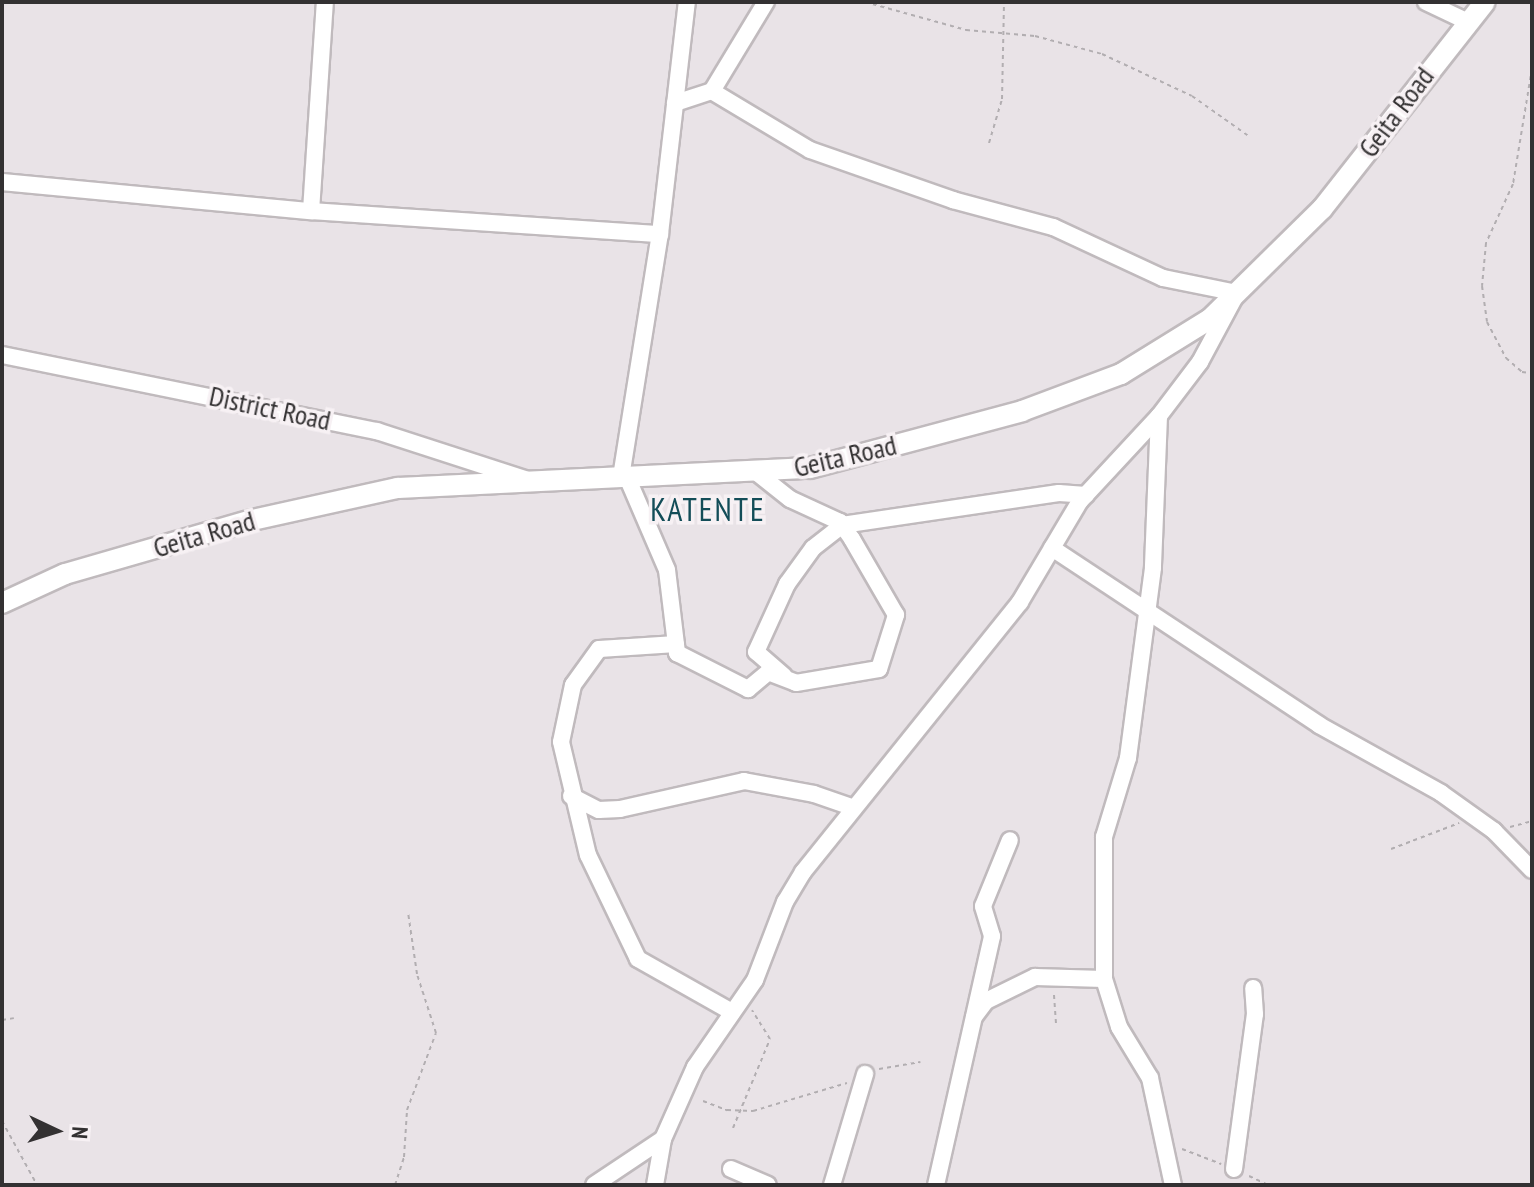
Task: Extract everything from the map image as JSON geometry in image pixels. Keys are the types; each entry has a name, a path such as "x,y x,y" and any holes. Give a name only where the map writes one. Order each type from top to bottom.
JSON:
{"main road":[{"name":"Geita Road","path":"2,603 65,574 252,520 398,488 810,468 1051,400 1121,374 1210,319 1322,209 1466,21 1485,2"}],"street":[{"path":"311,211 325,2"},
{"path":"687,2 660,234 624,477 667,570 677,653 748,689 768,672 785,677"},
{"path":"675,103 712,91 766,2"},
{"path":"1426,2 1466,21"},
{"path":"655,1185 663,1139 695,1067 745,995 774,937 785,902 851,807 963,677 1020,602 1086,495 1159,416 1200,362 1237,293 1163,278 1053,227 953,200 810,150 712,91"},
{"path":"2,182 311,211 660,234"},
{"name":"District Road","path":"2,355 377,431 532,482"},
{"path":"1159,416 1147,609 1128,758 1104,837 1104,979 1119,1027 1150,1078 1173,1185"},
{"path":"756,472 790,499 842,525 896,615 879,669 796,683 756,652 787,584 813,548 842,525 1059,493 1086,495"},
{"path":"1052,548 1319,725 1475,817 1494,831 1532,870"},
{"path":"676,644 599,649 573,685 561,742 571,796 588,855 638,959 732,1012"},
{"path":"571,796 599,810 620,809 744,781 814,794 851,807"},
{"path":"936,1185 992,936 983,906 1010,840"},
{"path":"971,1021 986,1001 1020,982 1060,974 1104,979"},
{"path":"1234,1169 1255,1014 1253,988"},
{"path":"832,1185 865,1074"},
{"path":"594,1185 663,1139"},
{"path":"731,1169 768,1185"}],"path":[{"path":"865,2 1000,34 1035,36 1118,60 1192,96 1250,137"},
{"path":"989,143 1002,99 1000,34 1004,2"},
{"path":"1532,68 1513,184 1486,243 1482,286 1487,322 1506,358 1522,372 1532,373"},
{"path":"1391,849 1475,817"},
{"path":"1494,831 1532,821"},
{"path":"395,1185 404,1157 407,1110 436,1033 417,974 408,912"},
{"path":"1056,1026 1053,1000 1060,974"},
{"path":"733,1128 770,1039 745,995"},
{"path":"2,1020 14,1018"},
{"path":"703,1101 742,1110 805,1100 865,1074 920,1062"},
{"path":"2,1121 37,1185"},
{"path":"1165,1137 1268,1185"}],"district":[{"name":"KATENTE","path":"708,509"}]}
